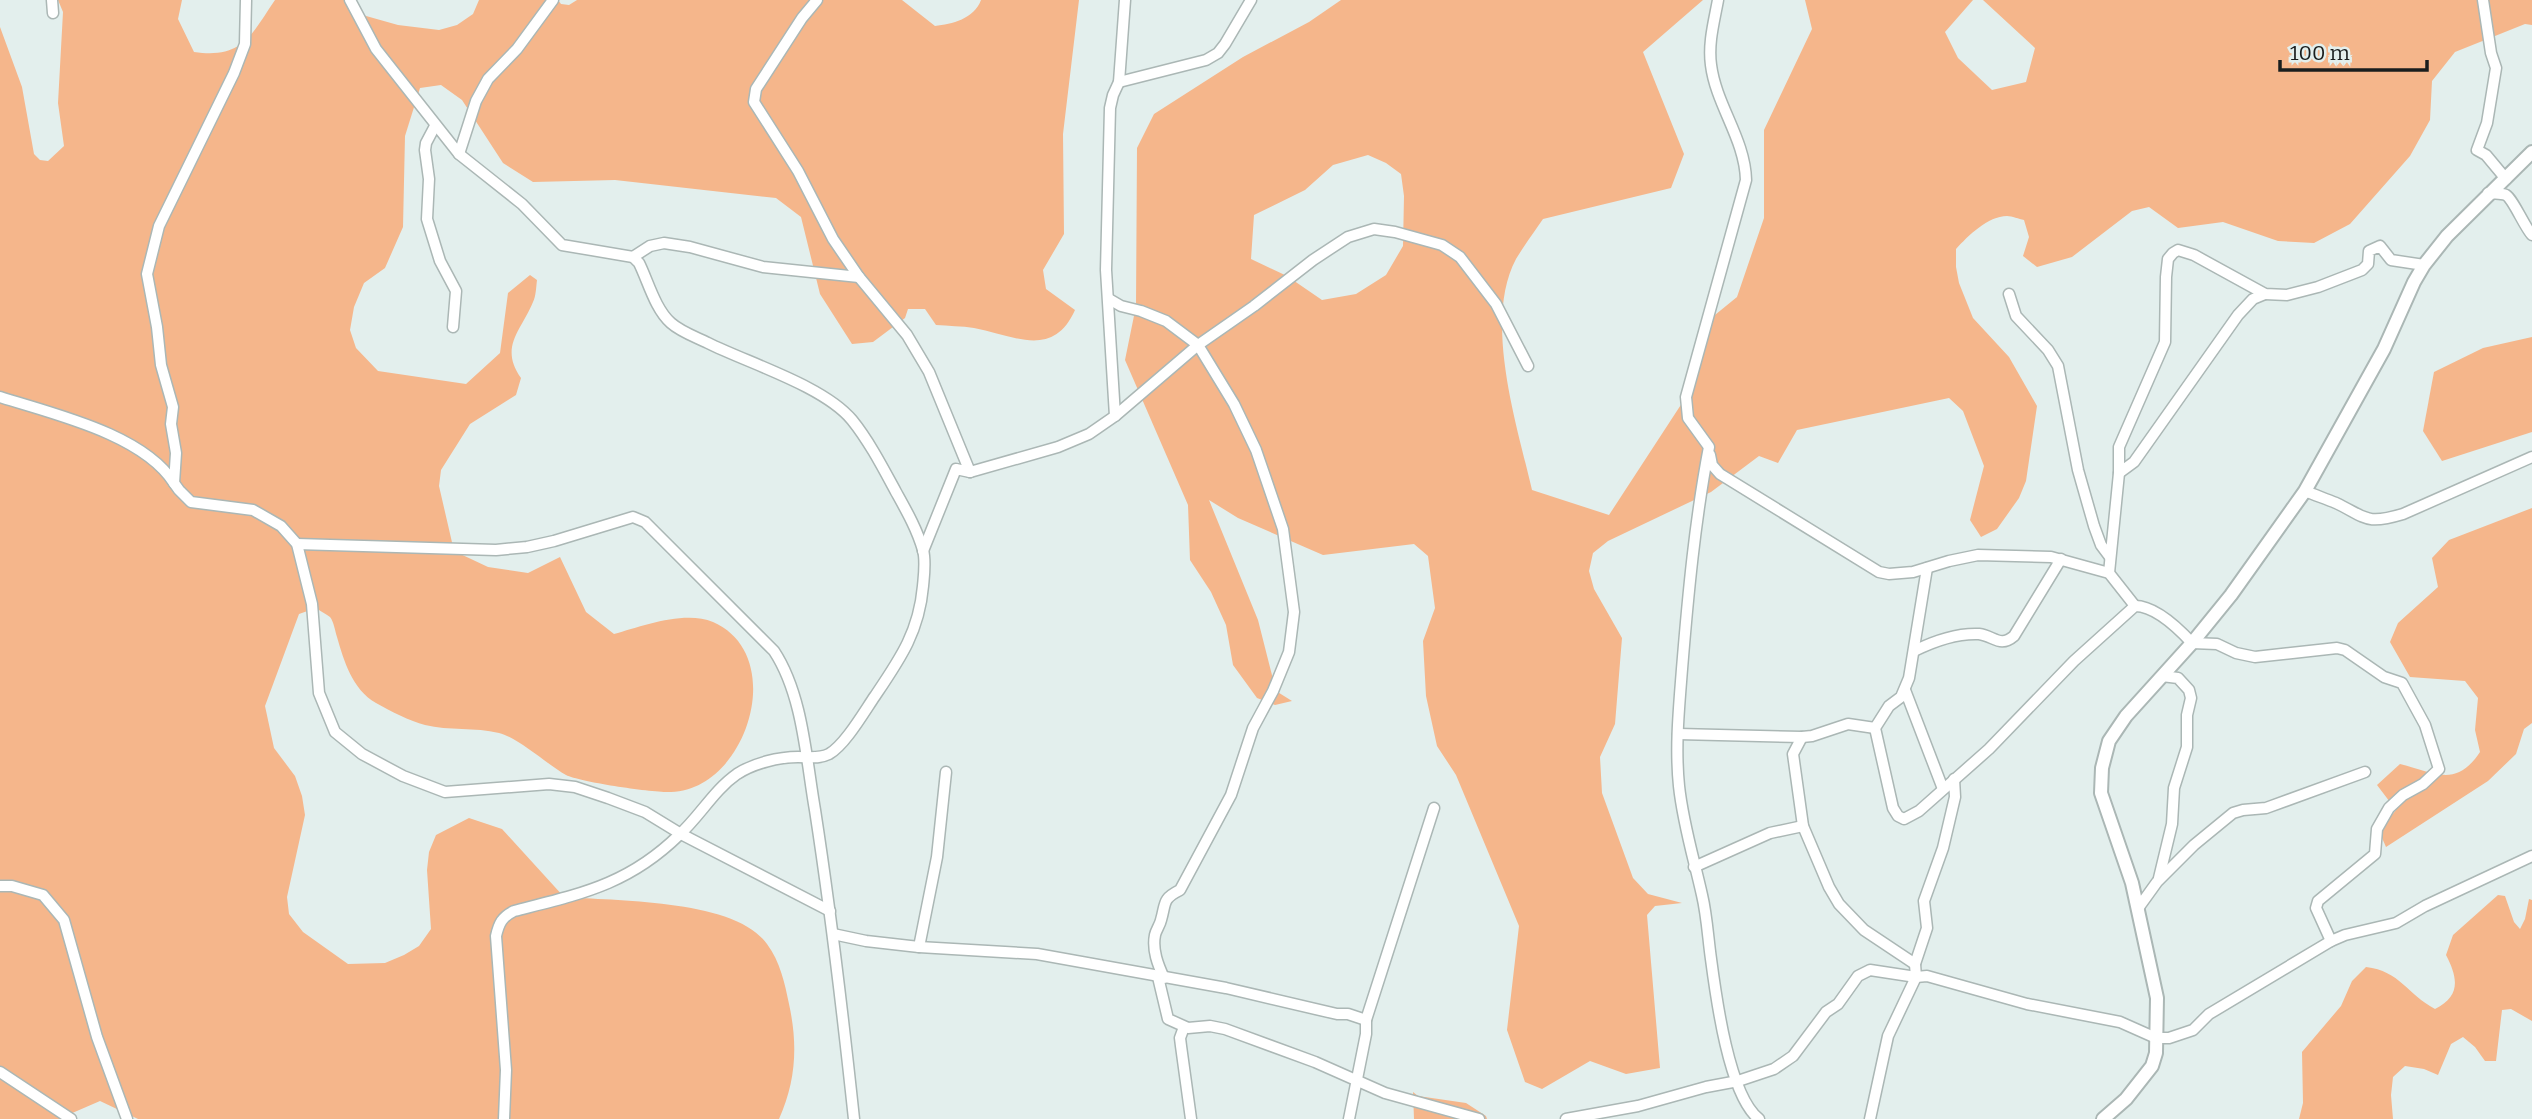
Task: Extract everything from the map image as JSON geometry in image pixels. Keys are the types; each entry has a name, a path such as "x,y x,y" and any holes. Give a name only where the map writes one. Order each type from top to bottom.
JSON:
{"main road":[{"path":"2102,1119 2126,1099 2152,1066 2156,1053 2157,998 2139,907 2114,825 2101,793 2102,768 2109,741 2126,716 2231,595 2305,491 2379,360 2424,265 2438,246 2488,193 2532,152"}],"street":[{"path":"52,0 53,13"},
{"path":"174,483 176,453 171,424 173,407 161,365 147,274 163,216 234,72 245,44 246,0"},
{"path":"350,0 376,49 459,154 522,204 562,245 633,257 639,263 661,310 669,322 680,330 788,379 841,408 863,435 889,478 911,520 923,551"},
{"path":"459,154 477,101 488,79 517,49 553,0"},
{"path":"817,0 802,18 756,89 754,102 798,171 833,239 859,277 907,335 929,372 970,472"},
{"path":"1115,415 1106,270 1110,108 1119,82 1125,0"},
{"path":"1119,82 1206,60 1218,53 1251,0"},
{"path":"1718,0 1710,45 1711,68 1745,160 1746,180 1686,397 1688,418 1709,447 1712,465 1720,474 1879,572 1901,573 1978,555 2061,559 2109,573 2135,606 2145,608 2173,624 2192,643 2217,644 2246,656 2321,648 2345,650 2384,677 2402,683 2425,725 2439,769 2423,784 2403,794 2389,808 2377,829 2375,854 2318,901 2316,908 2331,941"},
{"path":"2483,0 2496,68 2487,123 2477,150 2486,155 2506,179"},
{"path":"435,126 425,143 429,179 427,219 440,261 456,291 453,327"},
{"path":"2488,193 2505,194 2532,235"},
{"path":"504,1119 506,1070 496,936 499,923 505,915 514,911 585,893 616,881 647,864 681,834 720,789 737,774 760,764 795,757 822,757 832,752 853,728 900,659 915,630 921,611 923,551 956,469 970,472 1068,444 1089,434 1198,345 1332,246 1348,237 1374,229 1442,245 1460,257 1491,296 1528,366"},
{"path":"633,257 650,246 664,243 690,247 764,267 859,277"},
{"path":"2109,573 2119,447 2165,342 2166,277 2168,259 2173,253 2178,250 2194,255 2265,293 2295,294 2362,270 2368,264 2368,251 2380,246 2391,260 2424,265"},
{"path":"2119,473 2134,461 2238,315 2253,299 2265,293"},
{"path":"2009,294 2016,316 2048,350 2058,366 2078,470 2101,545 2110,556"},
{"path":"1109,299 1121,306 1166,321 1198,345 1234,404 1274,497 1283,529 1294,612 1289,652 1273,691 1253,728 1231,795 1180,890 1171,895 1164,904 1161,921 1155,933 1154,946 1168,1019 1184,1027 1210,1026 1237,1032 1385,1093 1479,1119"},
{"path":"0,397 101,429 149,456 166,470 183,496 191,502 239,507 262,515 281,526 297,544 312,604 317,684 330,724 342,739 362,754 403,776 446,792 549,784 575,787 645,811 681,834 830,911"},
{"path":"1709,447 1698,512 1678,734 1680,795 1684,830 1704,904 1726,1047 1740,1093 1752,1114 1759,1119"},
{"path":"2305,491 2367,520 2382,520 2403,514 2532,457"},
{"path":"297,544 496,550 554,541 633,517 645,522 774,651 788,675 808,758 833,934 854,1119"},
{"path":"1914,651 1944,638 1968,635 1983,635 2000,642 2008,641 2014,636 2061,559"},
{"path":"1927,568 1905,690 1889,706 1875,727 1893,808 1898,816 1904,818 1912,816 2010,729 2074,661 2135,606"},
{"path":"2157,882 2172,824 2175,788 2187,747 2187,715 2191,698 2189,690 2178,678 2162,676"},
{"path":"1905,690 1943,789"},
{"path":"1678,734 1802,737 1848,724 1875,727"},
{"path":"1802,737 1793,754 1803,826 1819,866 1839,904 1864,930 1915,964"},
{"path":"919,947 937,857 946,772"},
{"path":"2139,907 2157,882 2194,845 2233,813 2266,808 2365,772"},
{"path":"1870,1119 1888,1036 1916,977 1915,964 1927,928 1924,901 1943,848 1955,797 1954,779"},
{"path":"1349,1119 1366,1034 1366,1020 1434,808"},
{"path":"1694,867 1770,833 1803,826"},
{"path":"1566,1119 1638,1106 1706,1087 1738,1082 1774,1069 1793,1056 1826,1012 1838,1004 1858,976 1870,970 1916,977 1927,976 2027,1004 2120,1022 2156,1038 2169,1038 2193,1030 2209,1014 2331,941 2396,923 2425,906 2532,856"},
{"path":"0,886 12,886 43,895 64,920 97,1037 127,1119"},
{"path":"833,934 866,942 1037,954 1226,988 1366,1020"},
{"path":"1184,1027 1180,1038 1191,1119"},
{"path":"0,1072 71,1119"}],"shaded area":[{"path":"58,0 182,0 178,19 194,52 211,53 224,52 244,42 275,0 346,0 359,14 398,25 439,30 457,25 473,14 479,0 558,0 561,4 569,5 577,0 902,0 935,26 968,16 981,0 1079,0 1063,134 1064,234 1043,270 1046,289 1075,310 1056,335 1044,339 1018,339 974,328 936,325 925,309 908,309 905,318 873,342 852,344 820,294 801,217 776,198 615,180 533,182 503,163 462,100 441,85 420,88 405,136 403,227 385,268 364,283 354,307 350,330 356,348 378,371 466,384 500,353 508,293 530,275 537,280 534,300 512,348 515,367 521,378 516,395 470,424 441,470 439,486 454,551 488,567 528,573 560,557 586,612 614,634 677,618 713,622 736,639 749,662 753,690 749,719 738,746 720,769 698,785 671,792 586,781 566,775 515,740 499,733 425,725 382,706 368,697 355,682 346,665 330,617 316,608 299,614 265,706 274,748 295,776 305,815 287,897 289,914 303,932 348,964 385,963 404,955 419,946 431,929 427,870 429,852 436,835 469,818 502,829 564,897 673,905 729,918 751,929 767,944 779,965 786,989 794,1034 794,1063 789,1091 779,1119 138,1119 100,1101 70,1114 65,1119 0,1119 0,27 22,87 34,154 40,160 48,161 64,146 58,103 63,12"},
{"path":"1341,0 1703,0 1643,52 1684,154 1671,188 1543,219 1516,259 1507,284 1502,312 1506,373 1532,490 1609,515 1686,397 1710,319 1737,297 1764,218 1764,130 1812,29 1805,0 1973,0 1945,32 1958,58 1992,90 2026,82 2035,48 1983,0 2532,0 2532,25 2525,24 2455,52 2432,81 2430,120 2410,156 2350,224 2314,243 2278,241 2223,222 2178,228 2149,207 2132,211 2072,257 2037,267 2023,256 2029,237 2024,220 2009,216 1993,219 1966,238 1956,249 1956,267 1959,283 1973,318 2009,357 2037,406 2026,481 2019,498 1997,529 1981,537 1970,520 1984,466 1963,411 1949,398 1797,430 1778,463 1759,456 1711,492 1608,541 1593,553 1589,571 1594,589 1622,638 1615,724 1600,757 1602,793 1633,878 1648,894 1682,903 1655,906 1647,915 1660,1068 1626,1074 1590,1061 1542,1089 1525,1082 1507,1030 1519,926 1456,775 1437,746 1426,696 1423,641 1435,608 1428,556 1414,544 1323,555 1238,518 1209,500 1258,620 1276,691 1292,701 1275,705 1257,698 1233,665 1226,625 1211,592 1190,560 1188,505 1125,360 1136,306 1137,148 1154,114 1243,57 1309,22","holes":["1368,155 1401,174 1404,196 1403,246 1386,275 1356,294 1322,300 1287,276 1251,259 1254,215 1305,190 1333,165"]},
{"path":"2532,337 2532,432 2442,461 2423,431 2434,372 2483,348"},
{"path":"2532,508 2532,723 2524,729 2516,754 2488,781 2386,847 2379,831 2396,810 2377,785 2400,764 2435,774 2454,774 2471,763 2480,752 2475,730 2478,698 2465,681 2410,677 2390,642 2398,623 2438,587 2432,558 2449,540"},
{"path":"2498,895 2505,896 2514,922 2520,929 2529,899 2532,900 2532,1021 2511,1009 2502,1010 2496,1061 2485,1061 2463,1037 2451,1044 2438,1075 2424,1069 2405,1066 2393,1077 2393,1119 2299,1119 2303,1103 2302,1052 2341,1006 2352,981 2366,967 2378,969 2395,978 2435,1009 2449,998 2455,986 2453,971 2446,955 2453,935"},
{"path":"1413,1092 1418,1096 1466,1103 1487,1119 1414,1119"}]}
